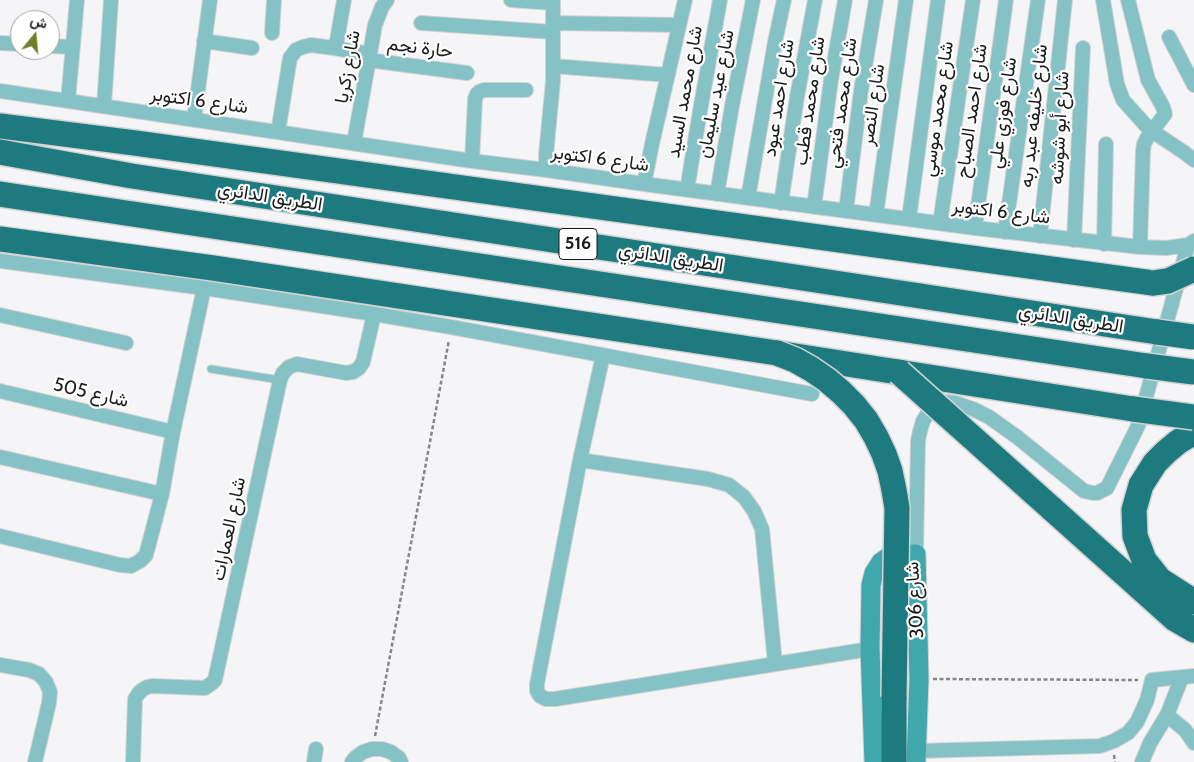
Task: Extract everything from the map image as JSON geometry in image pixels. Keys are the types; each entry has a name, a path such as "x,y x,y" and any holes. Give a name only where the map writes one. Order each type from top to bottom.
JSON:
{"highway":[{"path":"0,126 1153,283 1194,285"},
{"name":"الطريق الدائري","path":"0,152 132,176 1194,337"},
{"name":"الطريق الدائري","path":"0,194 1194,372"},
{"path":"0,231 52,246"},
{"path":"0,239 213,268 1194,417"},
{"path":"1153,283 1168,281 1192,252"},
{"path":"777,353 811,369 841,392 866,420 876,436 890,471 897,508 894,762"},
{"path":"899,372 1175,619 1194,630"},
{"path":"1194,432 1166,452 1155,463 1140,485 1134,510 1134,536 1144,560 1160,580 1194,602"}],"street":[{"path":"68,101 77,0"},
{"path":"104,106 111,0"},
{"path":"194,120 210,0"},
{"path":"272,33 274,0"},
{"path":"334,48 336,46 344,0"},
{"name":"شارع زكريا","path":"354,143 375,24 386,0"},
{"path":"510,0 553,1 553,66 546,170"},
{"path":"644,184 686,0"},
{"name":"شارع محمد السيد","path":"687,190 720,0"},
{"name":"شارع عيد سليمان","path":"717,194 753,0"},
{"path":"748,198 784,0"},
{"name":"شارع احمد عبود","path":"781,203 797,97 815,0"},
{"name":"شارع محمد قطب","path":"814,207 844,0"},
{"name":"شارع محمد فتحي","path":"846,211 861,91 876,0"},
{"name":"شارع النصر","path":"876,215 906,0"},
{"path":"909,219 938,0"},
{"name":"شارع محمد موسي","path":"940,223 973,0"},
{"name":"شارع احمد الصباح","path":"975,228 1006,0"},
{"name":"شارع فوزي علي","path":"1005,232 1038,0"},
{"name":"شارع خليفه عبد ربه","path":"1040,236 1065,0"},
{"path":"1104,0 1120,95 1145,126 1194,160"},
{"path":"1128,0 1148,80 1165,111 1164,117 1147,138 1143,152 1140,247"},
{"path":"421,23 553,27 679,25"},
{"path":"1169,37 1194,85"},
{"path":"204,41 252,48"},
{"path":"60,46 72,47"},
{"name":"حارة نجم","path":"278,132 290,58 296,50 303,46 334,48 368,57 466,73"},
{"name":"شارع أبو شوشه","path":"1074,240 1083,48"},
{"path":"553,66 668,75"},
{"path":"472,161 475,99 477,94 484,90 526,90"},
{"name":"شارع 6 اكتوبر","path":"0,91 472,161 781,203 1104,244 1166,248 1192,252"},
{"path":"1104,244 1106,144"},
{"path":"916,554 918,441 923,422 928,413 945,402 973,409 989,417 1084,491 1098,493 1108,488 1138,426 1192,252"},
{"path":"0,261 204,288 374,314 812,394"},
{"path":"0,536 120,565 131,566 146,555 162,494 173,432 204,288"},
{"path":"280,380 283,373 289,367 296,364 346,373 353,372 359,368 363,362 374,314"},
{"path":"0,316 126,343"},
{"path":"603,355 580,460 537,684 537,691 540,696 546,699 556,699 870,648"},
{"name":"شارع العمارات","path":"132,762 135,699 142,690 152,686 204,688 215,680 280,380"},
{"name":"شارع 505","path":"0,391 173,432"},
{"path":"0,457 162,494"},
{"path":"580,460 708,479 729,485 744,497 754,511 762,529 776,663"},
{"name":"شارع 306","path":"874,762 870,648 871,585 874,573 881,562 892,555 916,554 919,679 917,756"},
{"path":"0,665 29,670 39,674 46,682 50,692 35,762"},
{"path":"917,756 1100,746 1128,734 1137,722 1147,700 1152,680 1188,677"},
{"path":"1142,762 1150,743 1188,677"},
{"path":"1167,715 1185,730 1194,743"},
{"path":"352,762 363,752 372,749 382,749 391,752 401,762"}],"lane":[{"path":"211,369 280,380"}],"path":[{"path":"372,749 451,327"},
{"path":"919,679 1152,680"}]}
